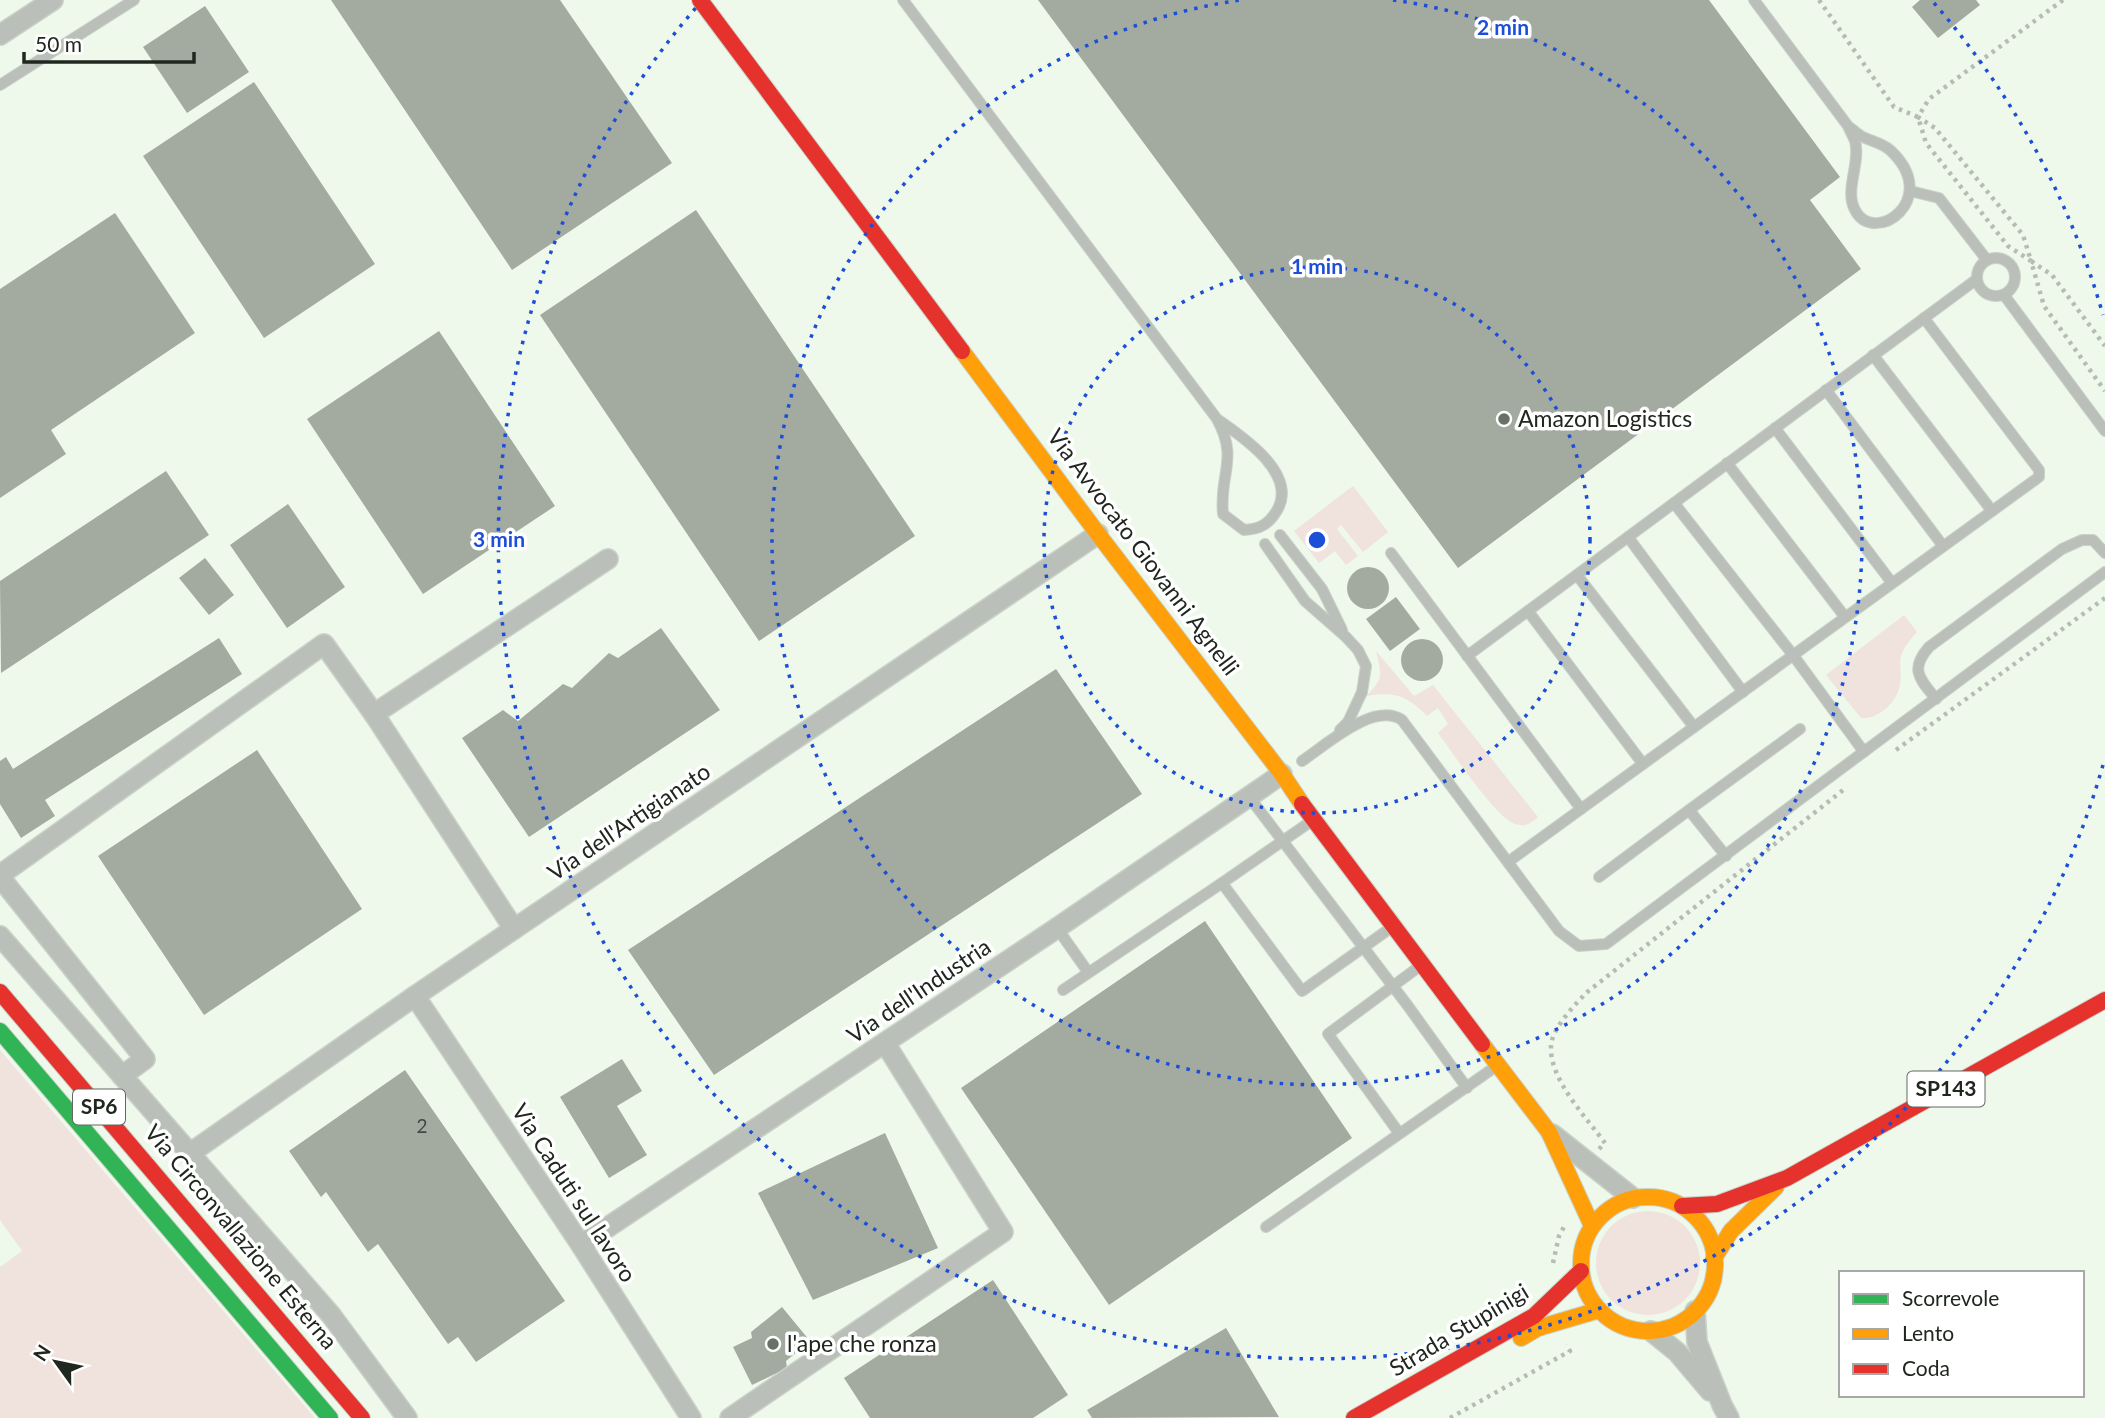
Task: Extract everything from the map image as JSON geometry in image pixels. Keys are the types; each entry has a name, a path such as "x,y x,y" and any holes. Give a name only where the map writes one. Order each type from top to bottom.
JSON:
{"main road":[{"name":"Via Avvocato Giovanni Agnelli","path":"700,0 1549,1132 1592,1226"},
{"name":"Via Circonvallazione Esterna","path":"0,992 362,1418"},
{"name":"SP143","path":"1682,1206 1717,1204 1787,1178 2105,1000"},
{"name":"SP6","path":"0,1031 330,1418"},
{"name":"SP143","path":"1714,1258 1731,1231 1787,1178"},
{"path":"1633,1198 1666,1199 1682,1206 1698,1220 1709,1237 1714,1258 1713,1277 1707,1295 1695,1311 1667,1328 1651,1331 1632,1329 1614,1322 1599,1310 1587,1292 1581,1271 1581,1255 1592,1226 1610,1208 1633,1198"},
{"name":"Strada Stupinigi","path":"1354,1418 1534,1316 1581,1271"},
{"name":"Strada Stupinigi","path":"1380,1418 1538,1328 1599,1310"}],"street":[{"path":"0,35 53,0"},
{"name":"Via dell'Artigianato","path":"189,1154 415,996 1098,534"},
{"path":"374,714 608,559"},
{"path":"122,1076 145,1059 0,876 324,644 374,714 514,929"},
{"name":"Via dell'Industria","path":"580,1245 1057,928 1282,774"},
{"name":"Via Circonvallazione Esterna","path":"0,936 331,1315 407,1418"},
{"name":"Via Caduti sul lavoro","path":"415,996 691,1418"},
{"path":"730,1418 1003,1232 885,1043"},
{"name":"Via Avvocato Giovanni Agnelli","path":"1549,1132 1633,1198"},
{"path":"1695,1311 1696,1342 1725,1412"},
{"path":"1651,1331 1677,1352 1725,1412"}],"lane":[{"path":"0,85 134,0"},
{"path":"903,0 1217,419 1226,434 1229,456 1221,497 1223,514 1244,530 1257,529 1267,524 1278,510 1282,496 1280,481 1274,469 1248,441 1217,419"},
{"path":"1754,0 1848,126 1855,141 1856,154 1851,195 1859,218 1869,222 1887,222 1902,211 1910,197 1908,174 1888,149 1861,136 1848,126"},
{"path":"723,12 755,74"},
{"path":"1910,191 1939,198 1987,260"},
{"path":"1987,260 2005,260 2013,269 2015,281 2004,295 1994,297 1984,293 1977,279 1979,268 1987,260"},
{"path":"1467,656 1977,279"},
{"path":"2004,295 2105,431"},
{"path":"1507,862 2039,477 2039,470 1924,318"},
{"path":"1872,355 1992,511"},
{"path":"1826,390 1943,546"},
{"path":"1775,428 1892,583"},
{"path":"1727,463 1845,617"},
{"path":"1674,503 1793,655 1864,752"},
{"path":"1280,535 1322,589 1346,637"},
{"path":"1628,537 1743,692"},
{"path":"1936,699 1917,671 1921,656 1929,647 2062,549 2082,540 2093,540 2105,553"},
{"path":"1265,544 1305,601 1346,637 1358,650 1366,666 1362,692 1348,722 1322,747"},
{"path":"1391,554 1581,808"},
{"path":"1302,761 1366,719 1390,714 1402,720 1559,931 1579,946 1605,944 2105,572"},
{"path":"1577,575 1694,727"},
{"path":"1528,611 1643,764"},
{"path":"1599,877 1800,729"},
{"path":"1250,798 1467,1088"},
{"path":"1689,810 1726,856"},
{"path":"1063,990 1313,820"},
{"path":"1222,883 1302,991 1394,925"},
{"path":"1057,928 1088,972"},
{"path":"1399,1133 1328,1034 1423,963"},
{"path":"1266,1227 1499,1065"}],"path":[{"path":"1819,0 1894,107 1935,128 2023,235 2044,306 2105,391"},
{"path":"2063,0 1929,99 1918,117 1926,143 2008,246 2052,275 2105,346"},
{"path":"1892,754 2105,598"},
{"path":"1605,1143 1556,1074 1550,1044 1566,1014 1587,993 1848,787"}],"shaded area":[{"path":"1353,486 1388,532 1363,552 1341,525 1337,529 1358,556 1346,565 1335,551 1319,563 1294,531"},
{"path":"1904,615 1917,632 1901,656 1901,681 1896,697 1881,713 1861,718 1826,675"},
{"path":"1376,651 1414,696 1433,685 1538,817 1532,822 1520,825 1505,818 1496,809 1438,733 1448,724 1438,708 1427,716 1414,704 1400,697 1385,694 1366,696 1379,680"},
{"path":"0,1050 315,1418 0,1418 0,1267 22,1251 0,1220"},
{"path":"1648,1211 1668,1215 1685,1226 1696,1243 1700,1263 1696,1283 1685,1300 1668,1311 1648,1315 1628,1311 1611,1300 1600,1283 1596,1263 1600,1243 1611,1226 1628,1215"}],"building":[{"path":"331,0 560,0 672,163 512,270"},
{"name":"Amazon Logistics","path":"1038,0 1709,0 1840,177 1810,200 1861,269 1458,568"},
{"path":"1920,0 1976,0 1980,5 1938,38 1912,7"},
{"path":"205,6 249,72 187,113 143,47"},
{"path":"254,82 375,264 264,338 143,156"},
{"path":"696,210 915,536 759,641 540,315"},
{"path":"115,213 195,333 51,430 66,454 0,498 0,289"},
{"path":"439,331 555,506 423,594 307,419"},
{"path":"166,471 209,535 1,673 0,581"},
{"path":"288,504 345,587 287,628 230,545"},
{"path":"205,558 234,595 209,615 179,578"},
{"path":"1368,567 1383,573 1389,588 1383,603 1368,609 1353,603 1347,588 1353,573"},
{"path":"1396,597 1420,629 1390,651 1366,619"},
{"path":"661,628 720,710 529,837 462,738 503,710 518,721 563,684 572,688 609,653 618,658"},
{"path":"219,638 242,674 45,800 55,816 21,838 0,804 0,761 6,757 13,769"},
{"path":"1422,639 1437,645 1443,660 1437,675 1422,681 1407,675 1401,660 1407,645"},
{"path":"1056,669 1142,794 714,1075 628,950"},
{"path":"257,750 362,909 204,1015 98,856"},
{"path":"1205,921 1352,1138 1109,1305 961,1088"},
{"path":"622,1059 642,1091 617,1106 647,1155 609,1178 560,1097"},
{"path":"405,1070 565,1301 476,1362 458,1337 448,1344 378,1244 368,1252 326,1192 321,1197 289,1151"},
{"path":"885,1133 938,1248 813,1300 758,1193"},
{"path":"993,1280 1068,1395 1033,1418 870,1418 844,1378"},
{"name":"l'ape che ronza","path":"782,1307 810,1341 786,1361 787,1368 752,1385 733,1347 752,1338 751,1332"},
{"path":"1226,1328 1279,1417 1092,1418 1087,1410"}],"traffic: fast":[{"path":"0,1031 330,1418"}],"traffic: slow":[{"path":"962,351 1302,804"},
{"path":"1482,1044 1549,1132 1592,1226"},
{"path":"1714,1258 1731,1231 1776,1187"},
{"path":"1648,1197 1674,1202 1695,1217 1710,1238 1715,1264 1710,1290 1695,1311 1674,1326 1648,1331 1622,1326 1601,1311 1586,1290 1581,1264 1586,1238 1601,1217 1622,1202 1648,1197"},
{"path":"1521,1338 1538,1328 1599,1310"}],"traffic: jam":[{"path":"700,0 962,351"},
{"path":"1302,804 1482,1044"},
{"path":"0,992 362,1418"},
{"path":"1682,1206 1717,1204 1787,1178 2105,1000"},
{"path":"1354,1418 1534,1316 1581,1271"}],"place":[{"name":"Amazon Logistics","path":"1504,419"},
{"name":"l'ape che ronza","path":"773,1344"}]}
